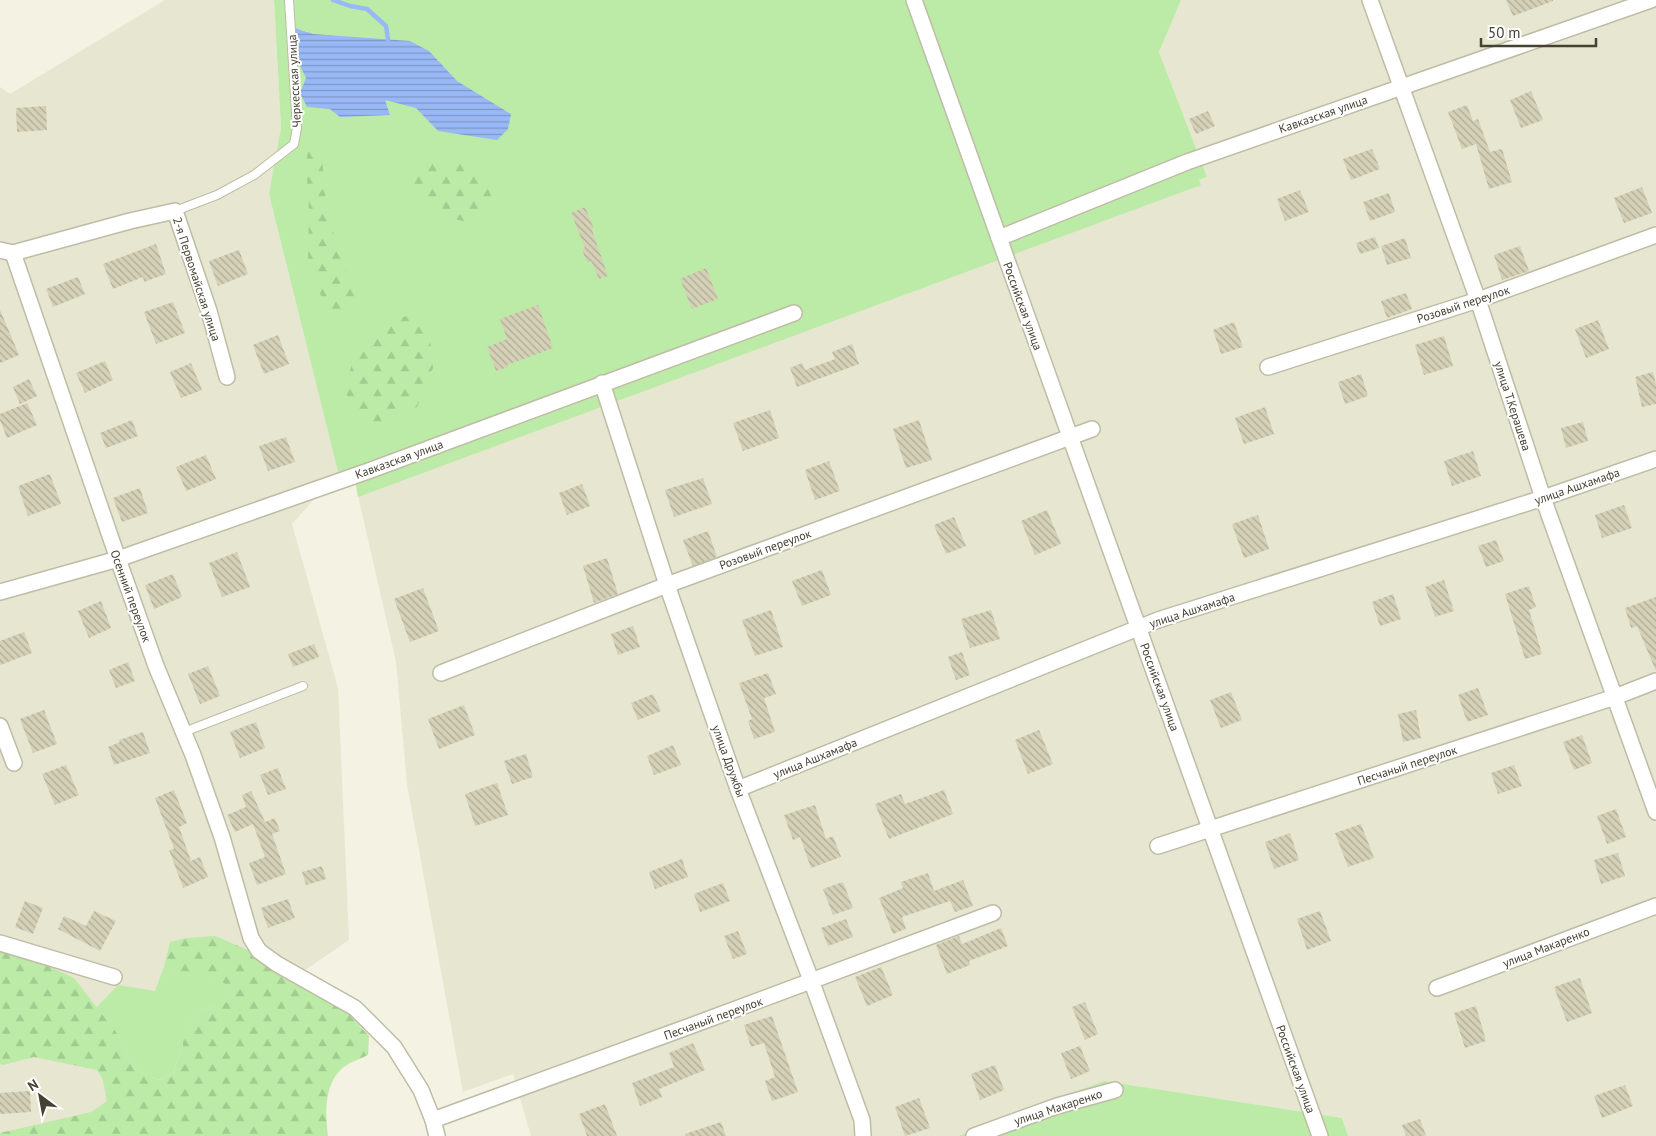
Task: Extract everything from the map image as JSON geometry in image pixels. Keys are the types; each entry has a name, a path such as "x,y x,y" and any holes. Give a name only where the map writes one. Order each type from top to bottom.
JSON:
{"street":[{"name":"Российская улица","path":"914,0 1320,1136"},
{"name":"улица Т.Керашева","path":"1370,0 1400,88 1478,300 1543,498 1656,812"},
{"name":"Кавказcкая улица","path":"999,238 1187,162 1651,0"},
{"name":"2-я Первомайская улица","path":"7,252 175,211 209,311 227,377"},
{"name":"Розовый переулок","path":"1268,367 1478,300 1656,235"},
{"name":"Осенний переулок","path":"7,252 156,666 184,732 222,837 251,938 259,951 278,964 355,1008 394,1046 421,1090 433,1120"},
{"name":"Кавказcкая улица","path":"0,592 118,559 371,470 794,313"},
{"name":"улица Дружбы","path":"602,383 667,585 738,789 862,1120 863,1136"},
{"name":"Розовый переулок","path":"441,673 667,585 1092,428"},
{"name":"улица Ашхамафа","path":"738,789 1158,620 1543,498 1656,459"},
{"name":"Песчаный переулок","path":"1158,846 1615,697 1656,681"},
{"path":"0,726 14,763"},
{"name":"улица Макаренко","path":"1437,988 1656,906"},
{"name":"Песчаный переулок","path":"433,1120 919,942 993,913"},
{"path":"0,942 114,977"},
{"name":"улица Макаренко","path":"974,1136 1057,1106 1115,1090"},
{"path":"433,1120 437,1136"}],"lane":[{"name":"Черкесская улица","path":"175,211 217,195 254,175 294,144 297,128 289,0"},
{"path":"184,732 304,686"}],"shaded area":[{"path":"165,0 274,0 281,127 269,194 338,472 292,524 338,688 349,940 63,1136 0,1136 0,87 10,94"},
{"path":"1181,0 1656,0 1656,1136 1348,1136 1342,1118 1104,1081 958,1136 531,1136 513,1074 463,1092 407,784 396,662 357,491 514,427 1207,177 1159,52"}],"green space":[{"path":"274,0 1181,0 1159,52 1207,177 1199,180 1201,185 358,497 353,468 338,472 269,194 281,127","holes":["295,28 308,32 305,75 297,60"]},
{"path":"308,150 322,159 327,214 356,294 345,315 332,328 308,258 309,211 306,164"},
{"path":"427,159 455,162 476,173 491,186 490,210 467,222 433,214 400,179"},
{"path":"427,310 433,368 417,407 381,425 356,423 345,389 355,353 376,325"},
{"path":"215,936 255,953 346,1011 369,1036 368,1055 346,1065 337,1073 329,1090 326,1108 328,1136 0,1136 0,1133 91,1112 107,1101 103,1080 97,1070 34,1057 3,1065 0,1064 0,948 39,962 74,978 119,1036 136,1070 159,1080 173,1073 183,1045 183,1030 197,1013 227,1002 235,991 213,976 178,976 164,967 170,942 187,938"},
{"path":"164,967 178,976 213,976 235,991 227,1002 197,1013 183,1030 183,1045 173,1073 159,1080 136,1070 119,1036 96,1008 118,985 155,991"},
{"path":"1104,1081 1342,1118 1348,1136 958,1136"}],"water":[{"path":"295,28 313,34 410,41 429,51 457,81 511,114 508,129 497,140 438,131 416,108 385,100 390,115 340,117 330,109 307,107 300,93 306,78 297,60"}],"building":[{"path":"1506,0 1553,0 1553,1 1513,16"},
{"path":"1531,91 1543,120 1521,128 1510,100"},
{"path":"1467,105 1473,121 1478,119 1490,152 1502,149 1512,182 1489,189 1476,144 1462,149 1448,112"},
{"path":"46,106 47,130 17,132 16,108"},
{"path":"1208,111 1215,126 1196,134 1189,119"},
{"path":"1372,149 1380,169 1351,180 1343,159"},
{"path":"1642,187 1652,213 1624,223 1614,198"},
{"path":"1300,190 1309,212 1285,221 1277,199"},
{"path":"1389,193 1395,212 1370,221 1363,202"},
{"path":"585,207 594,229 592,230 608,276 599,279 591,261 587,263 582,249 585,248 571,213"},
{"path":"1375,237 1379,248 1360,254 1356,243"},
{"path":"1405,238 1411,258 1387,265 1381,246"},
{"path":"156,244 166,274 144,282 143,277 113,289 103,264"},
{"path":"1520,246 1529,271 1502,280 1494,255"},
{"path":"239,250 248,274 218,286 209,261"},
{"path":"706,268 718,299 692,309 680,279"},
{"path":"78,277 85,294 53,307 46,289"},
{"path":"1406,293 1412,309 1387,318 1381,301"},
{"path":"173,302 185,333 156,344 144,312"},
{"path":"538,305 553,348 496,371 487,347 507,339 500,319"},
{"path":"0,310 19,355 0,363"},
{"path":"1598,320 1609,349 1586,358 1575,329"},
{"path":"1234,322 1243,347 1221,354 1213,330"},
{"path":"278,335 289,364 264,374 253,345"},
{"path":"1444,336 1453,366 1424,375 1415,345"},
{"path":"852,344 859,364 797,387 790,368 802,363 805,370 835,359 832,352"},
{"path":"105,361 113,380 85,393 76,373"},
{"path":"191,363 202,390 181,398 170,372"},
{"path":"1653,372 1656,384 1656,404 1642,407 1635,377"},
{"path":"1361,374 1368,396 1345,404 1338,382"},
{"path":"29,379 37,396 20,404 13,387"},
{"path":"27,403 37,425 7,438 0,420 0,414"},
{"path":"1265,407 1274,434 1244,444 1235,418"},
{"path":"770,410 779,438 743,451 733,423"},
{"path":"132,420 138,436 106,448 100,433"},
{"path":"919,420 932,460 906,468 893,429"},
{"path":"1583,422 1588,441 1566,448 1561,428"},
{"path":"286,437 295,462 268,471 259,446"},
{"path":"1473,451 1481,476 1452,486 1444,461"},
{"path":"206,455 216,479 186,491 176,467"},
{"path":"829,461 840,491 815,500 805,470"},
{"path":"50,474 61,504 28,516 18,486"},
{"path":"703,478 712,504 674,517 665,490"},
{"path":"582,484 590,506 567,515 559,493"},
{"path":"140,488 148,513 122,522 113,498"},
{"path":"1624,505 1632,528 1602,538 1595,515"},
{"path":"1047,510 1061,544 1035,555 1021,521"},
{"path":"1258,515 1269,549 1244,558 1232,524"},
{"path":"954,517 966,546 946,554 934,525"},
{"path":"708,531 717,557 693,566 683,540"},
{"path":"1496,540 1504,561 1486,567 1478,546"},
{"path":"237,552 250,587 222,597 209,563"},
{"path":"607,558 618,594 594,603 583,566"},
{"path":"822,570 831,595 802,606 792,581"},
{"path":"173,574 182,597 154,609 145,585"},
{"path":"1444,580 1454,611 1435,617 1425,587"},
{"path":"1529,586 1536,607 1529,610 1542,654 1525,659 1505,594"},
{"path":"423,588 439,631 410,642 394,599"},
{"path":"1393,594 1401,619 1380,626 1372,602"},
{"path":"1656,597 1656,671 1637,626 1631,628 1625,608"},
{"path":"101,601 111,628 89,638 78,611"},
{"path":"771,610 783,647 755,656 742,620"},
{"path":"991,610 1000,639 970,648 961,619"},
{"path":"633,626 640,647 618,655 611,634"},
{"path":"24,632 32,653 0,665 0,641"},
{"path":"314,644 319,657 293,667 288,654"},
{"path":"962,652 970,675 956,680 948,657"},
{"path":"128,662 135,681 116,688 109,670"},
{"path":"208,666 220,696 200,704 188,674"},
{"path":"768,673 776,694 764,698 775,732 754,739 748,721 752,719 739,683"},
{"path":"1478,688 1488,715 1467,722 1458,695"},
{"path":"1231,692 1242,720 1221,728 1210,700"},
{"path":"653,694 661,711 638,720 631,703"},
{"path":"464,705 475,735 439,749 428,719"},
{"path":"44,710 57,744 33,753 20,719"},
{"path":"1416,710 1421,738 1403,742 1398,714"},
{"path":"256,722 265,748 240,758 230,732"},
{"path":"1039,730 1053,764 1028,774 1015,740"},
{"path":"143,732 150,753 114,765 108,747 120,742 119,740"},
{"path":"1582,735 1592,763 1574,770 1563,742"},
{"path":"673,745 681,765 654,775 647,756"},
{"path":"526,754 533,777 512,784 504,761"},
{"path":"66,765 79,795 55,805 42,774"},
{"path":"1514,765 1522,786 1498,794 1491,773"},
{"path":"278,768 286,789 268,795 260,775"},
{"path":"497,783 508,815 475,826 465,794"},
{"path":"174,790 187,823 179,827 191,861 200,857 208,877 183,888 169,850 174,849 155,798"},
{"path":"944,790 953,814 889,839 875,804 901,794 905,804"},
{"path":"251,791 265,822 275,818 280,831 272,834 286,874 257,885 249,863 265,857 253,824 235,832 227,815 246,807 242,795"},
{"path":"815,805 826,839 833,836 841,857 811,868 800,837 793,840 784,815"},
{"path":"1616,809 1626,837 1607,844 1597,816"},
{"path":"1361,824 1374,858 1348,867 1335,833"},
{"path":"1290,833 1299,860 1274,869 1265,842"},
{"path":"1618,853 1625,876 1601,884 1594,860"},
{"path":"682,859 688,877 655,889 649,872"},
{"path":"322,866 326,879 306,885 302,872"},
{"path":"928,873 934,891 963,880 973,906 955,912 950,901 902,917 906,929 893,934 879,898 903,888 901,882"},
{"path":"843,882 853,908 833,915 823,889"},
{"path":"723,883 730,901 700,912 694,894"},
{"path":"288,899 295,918 268,928 261,908"},
{"path":"25,901 43,908 33,934 15,927"},
{"path":"94,911 116,921 100,951 58,929 64,916 86,926"},
{"path":"1320,911 1331,941 1307,950 1297,919"},
{"path":"846,919 853,937 828,946 821,928"},
{"path":"1001,928 1008,946 969,961 970,965 947,974 936,945 959,936 962,944"},
{"path":"738,931 747,954 733,959 724,936"},
{"path":"881,967 893,995 867,1006 855,977"},
{"path":"1580,978 1592,1013 1567,1022 1554,987"},
{"path":"1085,1002 1098,1034 1085,1040 1072,1007"},
{"path":"1476,1006 1486,1041 1465,1048 1454,1013"},
{"path":"772,1016 798,1092 772,1101 765,1081 775,1077 764,1043 751,1047 744,1025"},
{"path":"693,1043 705,1070 659,1089 662,1097 640,1106 632,1083 674,1067 669,1053"},
{"path":"1080,1046 1090,1071 1071,1079 1061,1053"},
{"path":"995,1065 1004,1090 980,1100 971,1074"},
{"path":"1625,1085 1633,1106 1602,1118 1594,1096"},
{"path":"30,1091 31,1112 0,1114 0,1093"},
{"path":"919,1098 930,1128 905,1136 895,1107"},
{"path":"605,1104 617,1136 587,1136 579,1114"},
{"path":"1420,1119 1426,1136 1406,1136 1402,1125"},
{"path":"721,1122 726,1136 686,1136 685,1134"}],"waterway":[{"path":"333,0 367,9 386,26 388,40"}]}
